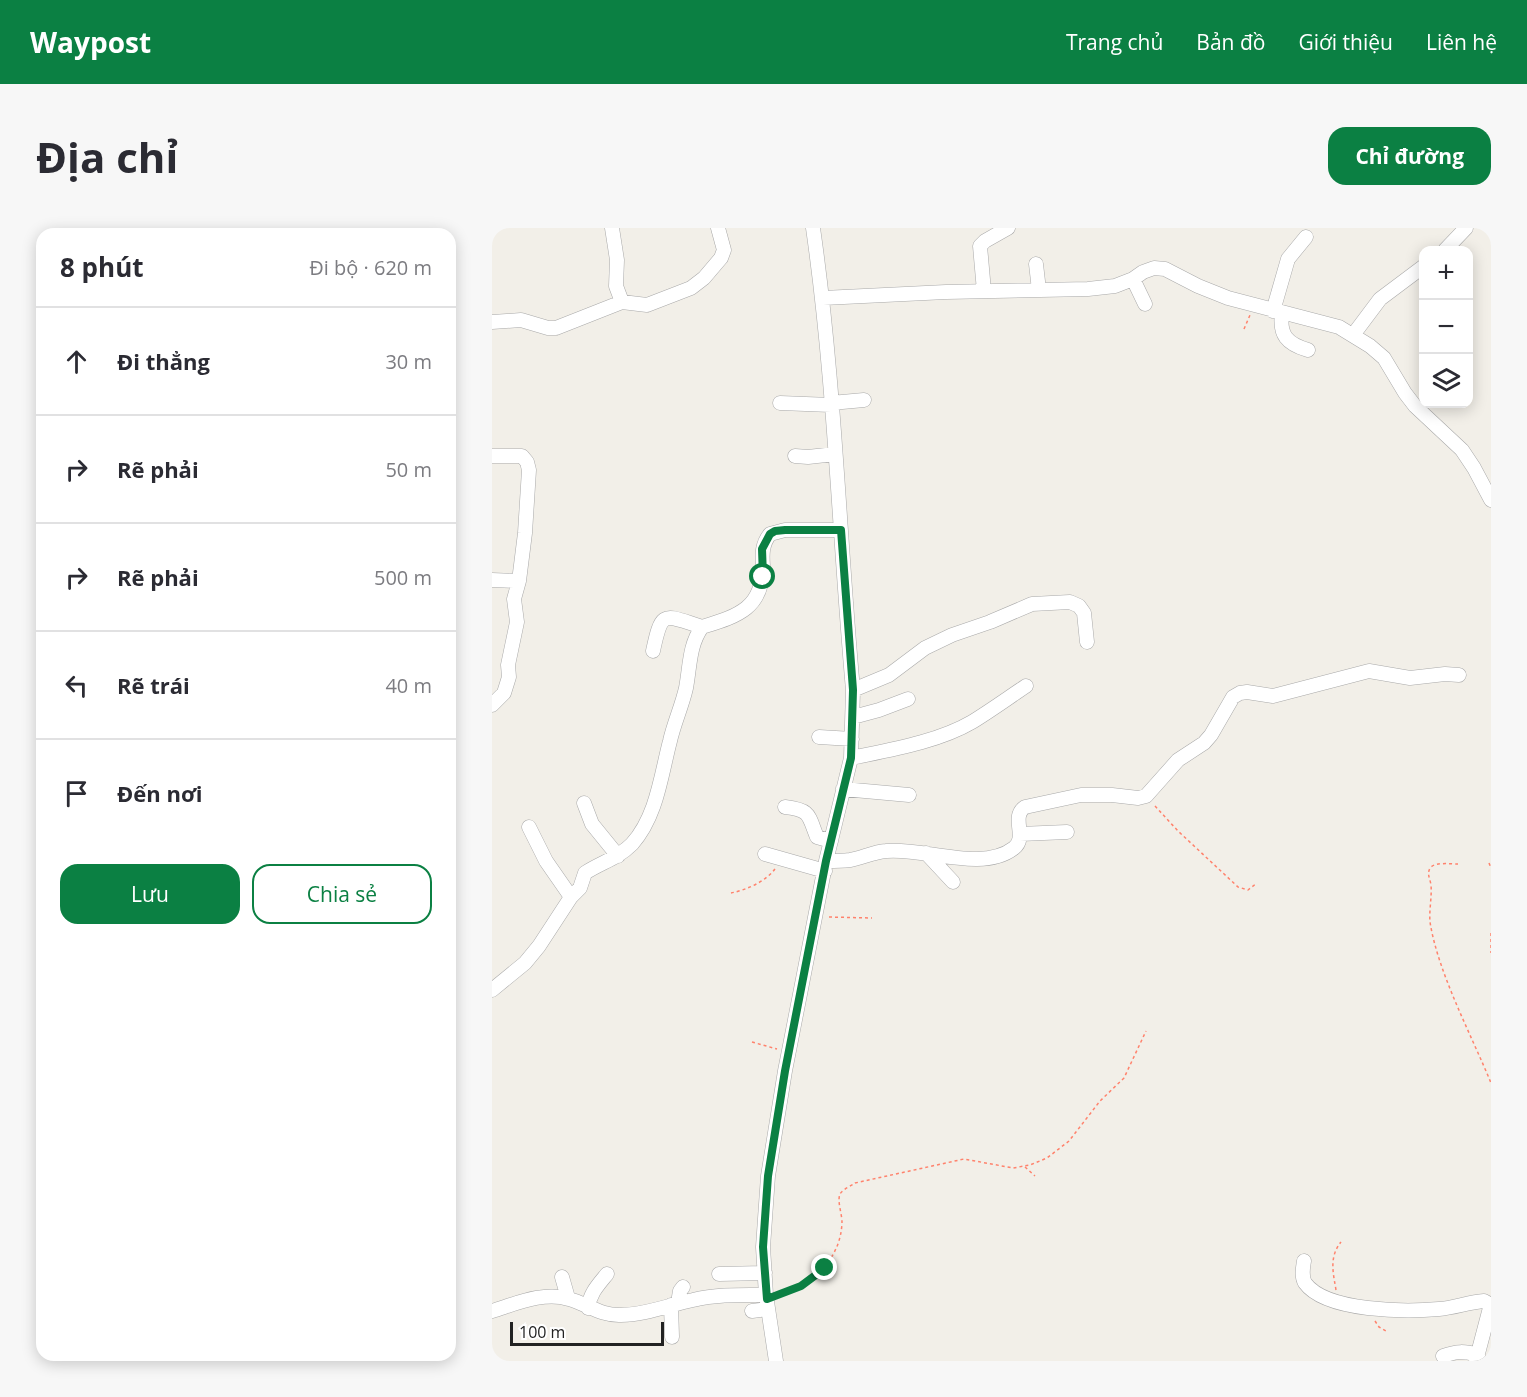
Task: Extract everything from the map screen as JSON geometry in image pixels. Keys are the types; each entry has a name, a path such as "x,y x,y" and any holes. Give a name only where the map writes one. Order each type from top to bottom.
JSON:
{"street":[{"path":"612,228 617,260 616,286 622,302"},
{"path":"492,322 521,320 556,328 622,302 647,305 691,288 704,278 721,258 724,250 718,228"},
{"path":"776,1361 767,1301 763,1247 764,1206 789,1053 831,841 851,758 853,717 853,690 823,298 813,228"},
{"path":"984,291 980,246 1008,228"},
{"path":"1449,246 1466,228"},
{"path":"1306,237 1288,259 1278,312 1287,339 1294,346 1308,350"},
{"path":"1036,264 1039,290"},
{"path":"823,298 1115,286 1154,268 1165,268 1198,286 1254,306 1339,327 1370,346 1384,358 1405,393 1462,450 1491,500"},
{"path":"1353,335 1380,299 1419,270"},
{"path":"1133,279 1145,304"},
{"path":"780,403 831,404 864,400"},
{"path":"795,456 808,458 835,454"},
{"path":"492,456 522,456 527,462 528,502 519,581 514,599 517,622 508,665 508,685 504,693 492,705"},
{"path":"653,651 658,625 664,619 670,617 702,627 743,612 761,587 762,549 770,534 785,530 841,530"},
{"path":"492,580 519,581"},
{"path":"853,690 890,675 925,648 952,634 990,622 1032,604 1070,602 1079,606 1084,613 1087,642"},
{"path":"492,990 525,963 571,897 580,888 585,873 618,856 638,837 656,795 684,697 694,640 702,627"},
{"path":"765,854 826,866 887,850 977,859 995,856 1017,846 1020,834 1018,817 1020,810 1025,807 1082,795 1138,798 1146,796 1178,760 1204,743 1233,697 1239,693 1273,696 1369,671 1410,678 1445,674 1459,675"},
{"path":"851,758 953,731 1026,686"},
{"path":"853,717 908,699"},
{"path":"819,737 852,739"},
{"path":"843,789 909,795"},
{"path":"584,803 592,824 618,856"},
{"path":"785,807 802,809 808,814 817,837 831,841"},
{"path":"529,827 546,861 571,897"},
{"path":"1020,834 1067,832"},
{"path":"926,853 953,882"},
{"path":"1304,1261 1302,1276 1306,1284 1317,1293 1338,1303 1360,1308 1415,1311 1441,1309 1484,1300 1491,1304 1489,1325 1477,1358 1466,1351 1456,1351 1443,1356"},
{"path":"719,1274 765,1273"},
{"path":"588,1308 593,1291 607,1274"},
{"path":"562,1277 568,1298"},
{"path":"672,1337 675,1304 683,1287"},
{"path":"492,1311 539,1298 568,1298 606,1314 620,1315 722,1294 767,1301"},
{"path":"752,1311 767,1301"}],"path":[{"path":"1244,329 1254,306"},
{"path":"1146,796 1178,831 1238,887 1248,890 1257,883"},
{"path":"731,893 741,891 764,880 783,859"},
{"path":"1489,863 1491,868"},
{"path":"1458,864 1434,865 1429,868 1430,920 1448,980 1491,1083"},
{"path":"817,914 842,919 872,918"},
{"path":"1491,933 1491,953"},
{"path":"767,1301 801,1286 825,1268 841,1233 839,1197 855,1183 964,1159 1013,1168 1047,1158 1069,1141 1100,1101 1124,1078 1146,1031"},
{"path":"752,1042 789,1053"},
{"path":"1024,1166 1035,1176"},
{"path":"1338,1303 1333,1257 1341,1242"}],"route":[{"path":"763,577 762,549 770,534 785,530 841,530 853,690 851,758 826,861 785,1071 768,1176 764,1206 763,1247 767,1299 801,1286 825,1268"}]}
